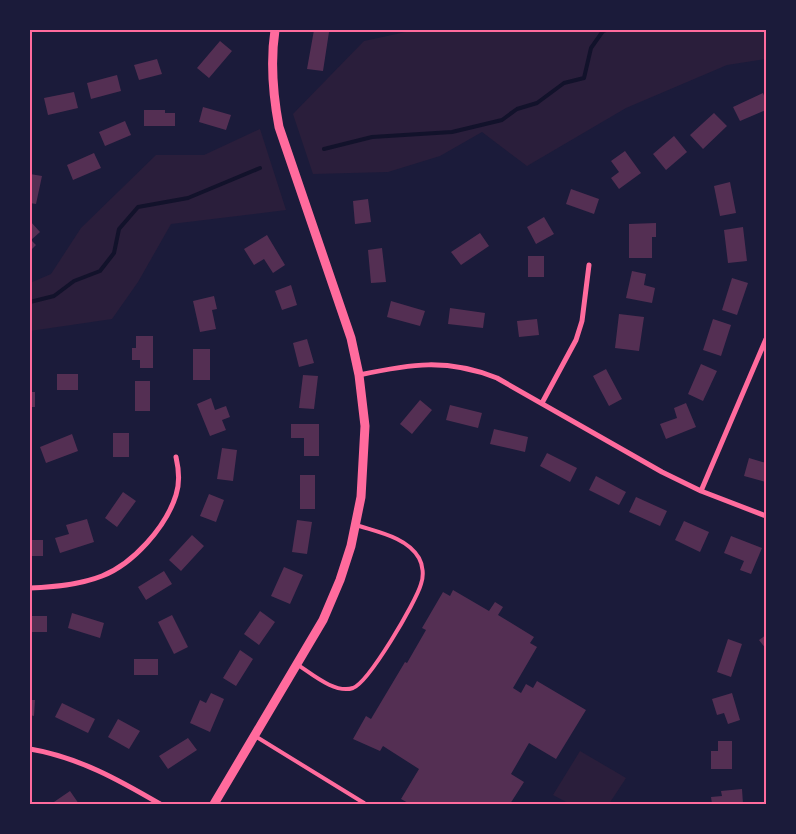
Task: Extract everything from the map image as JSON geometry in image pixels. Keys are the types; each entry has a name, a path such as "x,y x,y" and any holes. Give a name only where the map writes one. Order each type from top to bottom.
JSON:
{"street":[{"path":"214,804 323,620 340,580 356,525 361,497 365,450 359,375 344,315 279,127 274,102 272,68 275,30"},
{"path":"542,403 576,340 582,321 589,266"},
{"path":"702,491 766,339"},
{"path":"359,375 408,364 453,365 497,378 662,472 702,491 766,516"},
{"path":"30,588 68,585 104,575 140,549 167,515 176,496 179,482 176,457"},
{"path":"30,749 90,766 160,804"}],"lane":[{"path":"298,665 338,688 352,688 359,684 372,670 420,587 422,567 415,552 397,539 356,525"},
{"path":"255,736 364,803"}],"shaded area":[{"path":"415,30 766,30 766,59 727,65 626,108 527,166 482,132 440,156 388,172 313,174 293,114 364,41"},
{"path":"260,129 286,210 171,224 138,282 112,319 30,331 30,283 51,274 81,228 156,155 204,155"},
{"path":"580,751 626,778 609,804 570,804 553,795"}],"building":[{"path":"314,30 329,32 323,71 307,69"},
{"path":"220,41 232,51 209,78 197,68"},
{"path":"157,59 162,74 139,80 134,65"},
{"path":"117,75 121,91 91,99 87,83"},
{"path":"74,92 78,108 48,115 44,98"},
{"path":"763,93 766,101 766,110 740,121 733,107"},
{"path":"203,107 231,115 226,130 199,122"},
{"path":"144,110 165,110 165,113 175,113 175,126 144,126"},
{"path":"714,113 727,126 703,149 690,135"},
{"path":"125,121 131,135 105,146 99,132"},
{"path":"674,136 687,152 666,170 653,154"},
{"path":"625,151 641,173 619,189 611,178 619,172 611,161"},
{"path":"94,153 101,168 73,180 67,165"},
{"path":"30,174 42,176 36,204 30,203"},
{"path":"730,182 736,213 720,216 714,186"},
{"path":"571,189 599,199 594,214 566,204"},
{"path":"368,199 371,222 355,224 353,201"},
{"path":"544,217 554,234 536,244 527,227"},
{"path":"30,221 40,232 31,240 36,245 30,251"},
{"path":"656,223 656,237 652,237 652,258 629,258 629,224"},
{"path":"743,227 747,261 728,263 724,230"},
{"path":"480,233 489,246 461,265 451,252"},
{"path":"267,235 285,265 273,273 264,259 254,265 244,249"},
{"path":"382,248 386,282 371,283 368,250"},
{"path":"528,256 544,256 544,277 528,277"},
{"path":"632,271 646,274 644,285 655,288 652,303 626,298"},
{"path":"732,278 748,283 737,315 722,310"},
{"path":"291,285 297,305 282,310 275,291"},
{"path":"214,296 217,309 212,310 216,329 200,332 193,301"},
{"path":"391,301 425,311 420,326 387,317"},
{"path":"450,308 485,313 483,328 448,324"},
{"path":"619,314 644,317 639,351 615,348"},
{"path":"537,319 539,335 519,337 517,321"},
{"path":"713,319 731,325 721,356 703,350"},
{"path":"136,336 153,336 153,368 140,368 140,360 132,360 132,348 136,348"},
{"path":"307,339 314,363 299,367 293,343"},
{"path":"193,349 210,349 210,380 193,380"},
{"path":"701,364 717,371 703,401 688,394"},
{"path":"606,369 622,399 609,406 593,376"},
{"path":"57,374 78,374 78,390 57,390"},
{"path":"303,375 318,376 314,409 299,408"},
{"path":"135,381 150,381 150,411 135,411"},
{"path":"30,392 35,392 35,407 30,407"},
{"path":"211,398 215,410 226,406 230,417 222,420 226,430 210,436 197,404"},
{"path":"420,400 432,410 412,434 400,424"},
{"path":"686,403 696,427 666,439 660,424 677,418 674,408"},
{"path":"450,405 482,413 478,428 446,420"},
{"path":"291,424 319,424 319,456 304,456 304,438 291,438"},
{"path":"494,429 528,437 525,452 490,444"},
{"path":"113,433 129,433 129,457 113,457"},
{"path":"72,434 78,451 46,463 40,447"},
{"path":"222,448 237,450 233,481 217,479"},
{"path":"547,453 577,468 570,482 540,466"},
{"path":"749,458 766,463 766,482 744,476"},
{"path":"300,475 315,475 315,509 300,509"},
{"path":"596,476 626,492 619,505 589,490"},
{"path":"123,492 136,501 117,527 105,518"},
{"path":"209,494 224,500 216,522 200,516"},
{"path":"636,497 667,511 660,526 629,512"},
{"path":"87,519 94,542 60,553 55,538 69,534 66,525"},
{"path":"297,520 312,522 307,554 292,552"},
{"path":"684,521 709,532 700,552 675,540"},
{"path":"192,535 204,546 181,571 169,560"},
{"path":"731,536 762,548 751,574 740,570 744,561 724,553"},
{"path":"30,540 43,540 43,556 30,556"},
{"path":"284,567 303,575 290,604 271,596"},
{"path":"164,571 172,584 146,600 138,587"},
{"path":"453,590 489,611 495,602 503,607 498,615 534,637 530,643 537,647 513,688 521,693 526,684 533,688 537,681 586,710 556,759 529,743 511,774 524,782 510,804 410,804 401,799 419,769 383,746 380,751 353,739 366,716 371,719 405,662 407,663 426,630 422,628 443,592 450,596"},
{"path":"260,611 275,622 259,645 244,634"},
{"path":"72,613 104,623 100,638 68,628"},
{"path":"172,615 188,647 174,654 158,622"},
{"path":"30,616 47,616 47,632 30,632"},
{"path":"766,635 766,649 759,640"},
{"path":"728,639 742,644 731,677 717,672"},
{"path":"240,650 253,659 236,686 223,678"},
{"path":"134,659 158,659 158,675 134,675"},
{"path":"211,693 224,699 210,732 190,723 200,700 206,703"},
{"path":"732,693 740,720 728,724 724,713 717,715 712,699"},
{"path":"30,700 35,700 34,716 30,715"},
{"path":"62,703 95,719 88,733 55,717"},
{"path":"118,719 140,731 129,749 108,737"},
{"path":"188,738 197,750 168,769 159,756"},
{"path":"718,741 732,741 732,769 711,769 711,751 718,751"},
{"path":"742,789 743,804 712,804 711,797 722,796 721,791"},
{"path":"70,791 79,804 51,804"}],"waterway":[{"path":"324,149 372,137 452,132 502,120 517,109 537,103 564,83 584,78 591,48 603,31 606,30"},
{"path":"30,302 54,296 74,281 100,271 114,253 119,229 138,207 188,198 260,168"}]}
